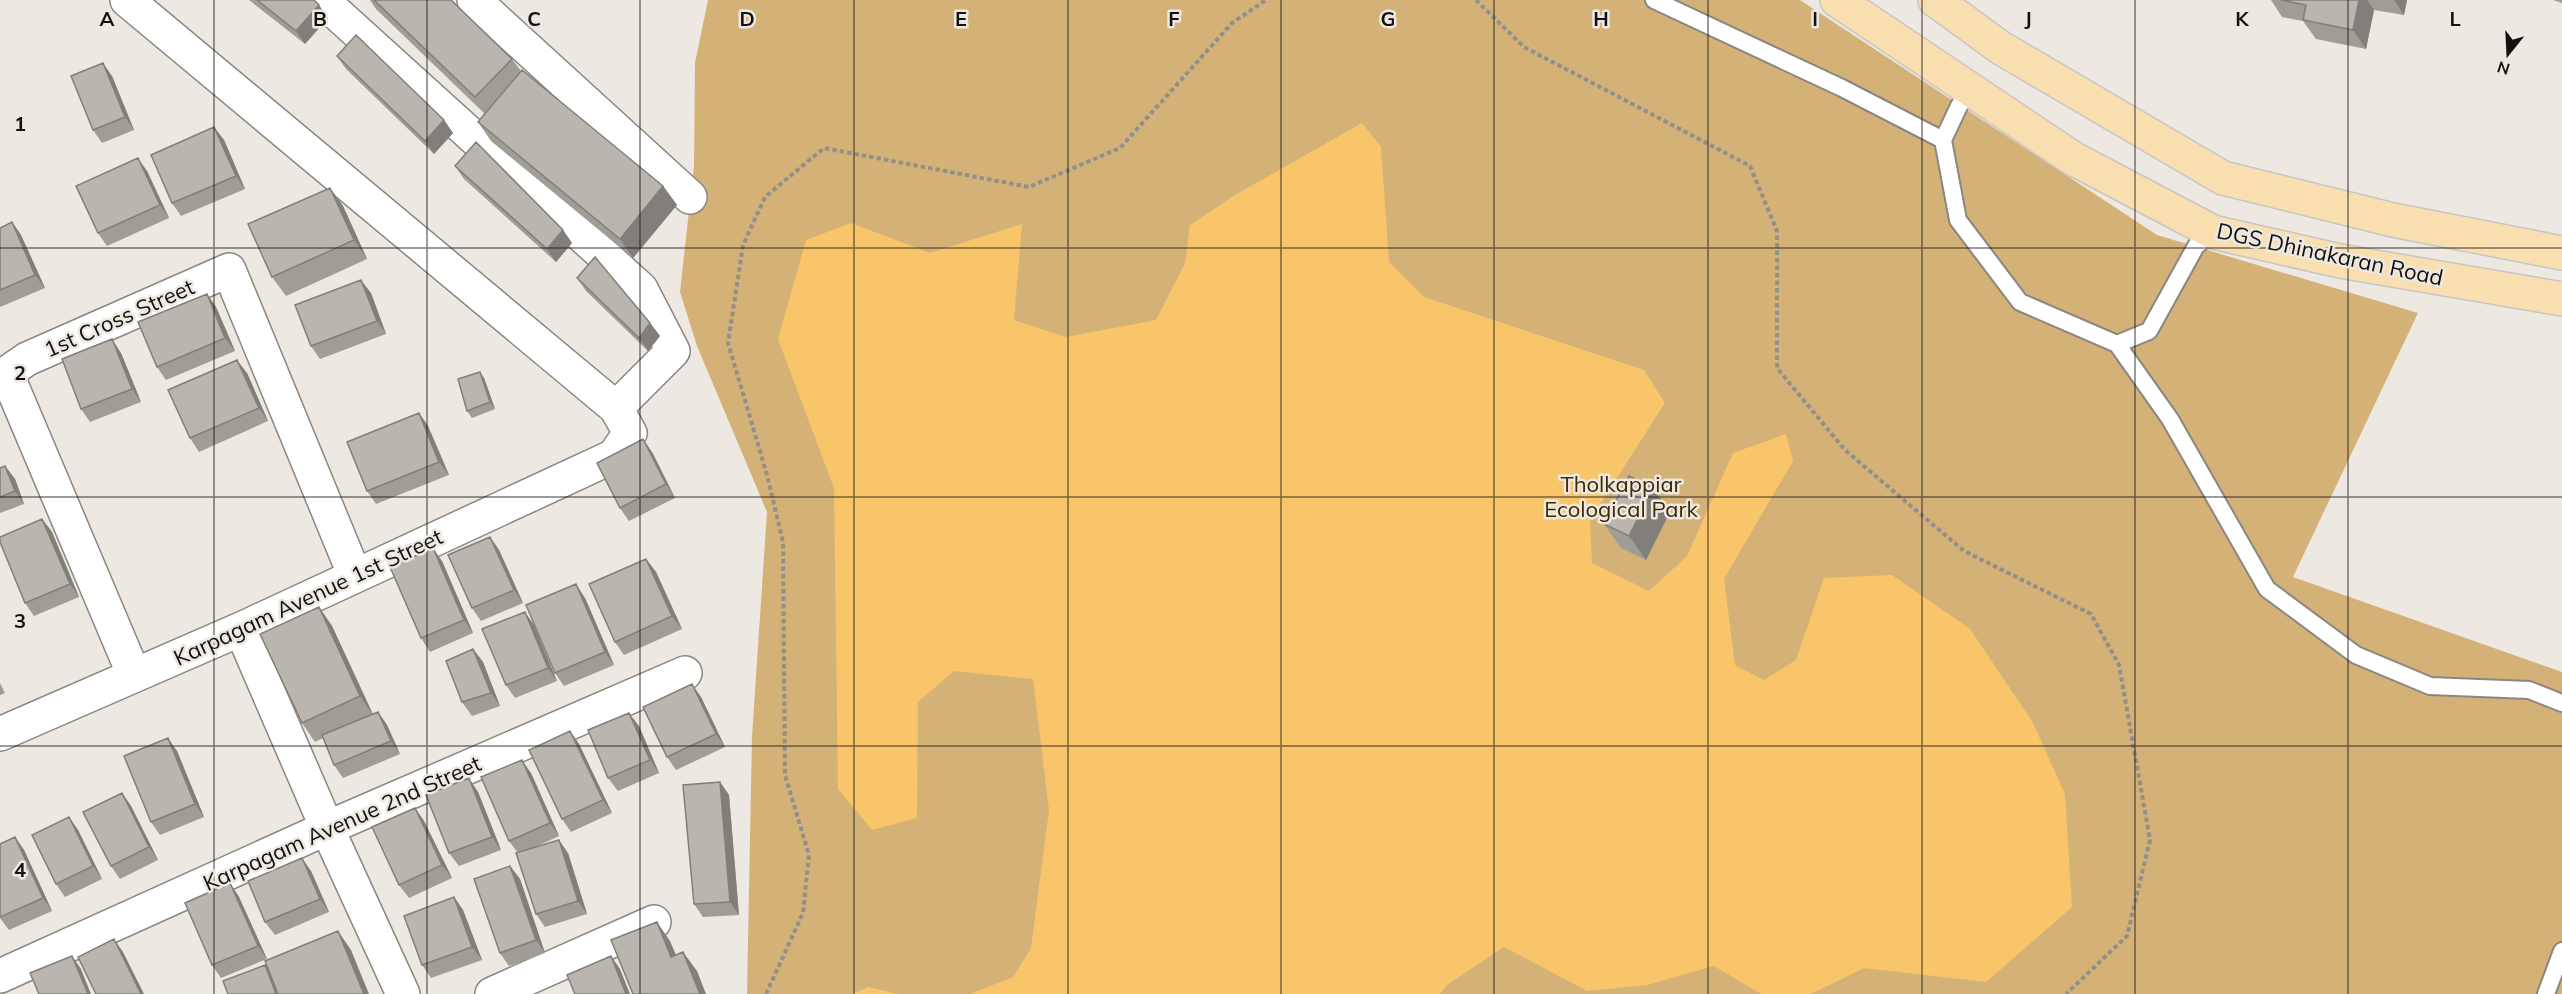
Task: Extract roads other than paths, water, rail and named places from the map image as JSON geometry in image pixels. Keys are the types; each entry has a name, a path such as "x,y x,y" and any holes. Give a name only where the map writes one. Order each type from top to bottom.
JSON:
{"main road":[{"name":"DGS Dhinakaran Road","path":"1837,0 2074,159 2213,232 2340,261 2562,299"},
{"name":"DGS Dhinakaran Road","path":"1935,0 2011,54 2223,178 2393,220 2562,253"}],"street":[{"path":"127,0 616,408 673,351 641,289 322,0"},
{"path":"474,0 690,197"},
{"name":"1st Cross Street","path":"134,675 11,384 11,370 27,358 229,270 355,576"},
{"name":"Karpagam Avenue 1st Street","path":"0,734 241,629 614,456 630,433 616,408"},
{"path":"241,629 327,828 403,994"},
{"name":"Karpagam Avenue 2nd Street","path":"0,976 327,828 685,673"},
{"path":"492,994 654,922"}],"lane":[{"path":"1654,0 1842,88 1943,140"},
{"path":"1970,89 1943,140 1958,220 2020,302 2117,344 2170,419 2267,589 2356,655 2430,686 2529,690 2562,703"},
{"path":"2117,344 2149,331 2196,246 2213,232"},
{"path":"2546,994 2562,951"}],"park label":[{"name":"Tholkappiar Ecological Park","path":"1621,496"}]}
